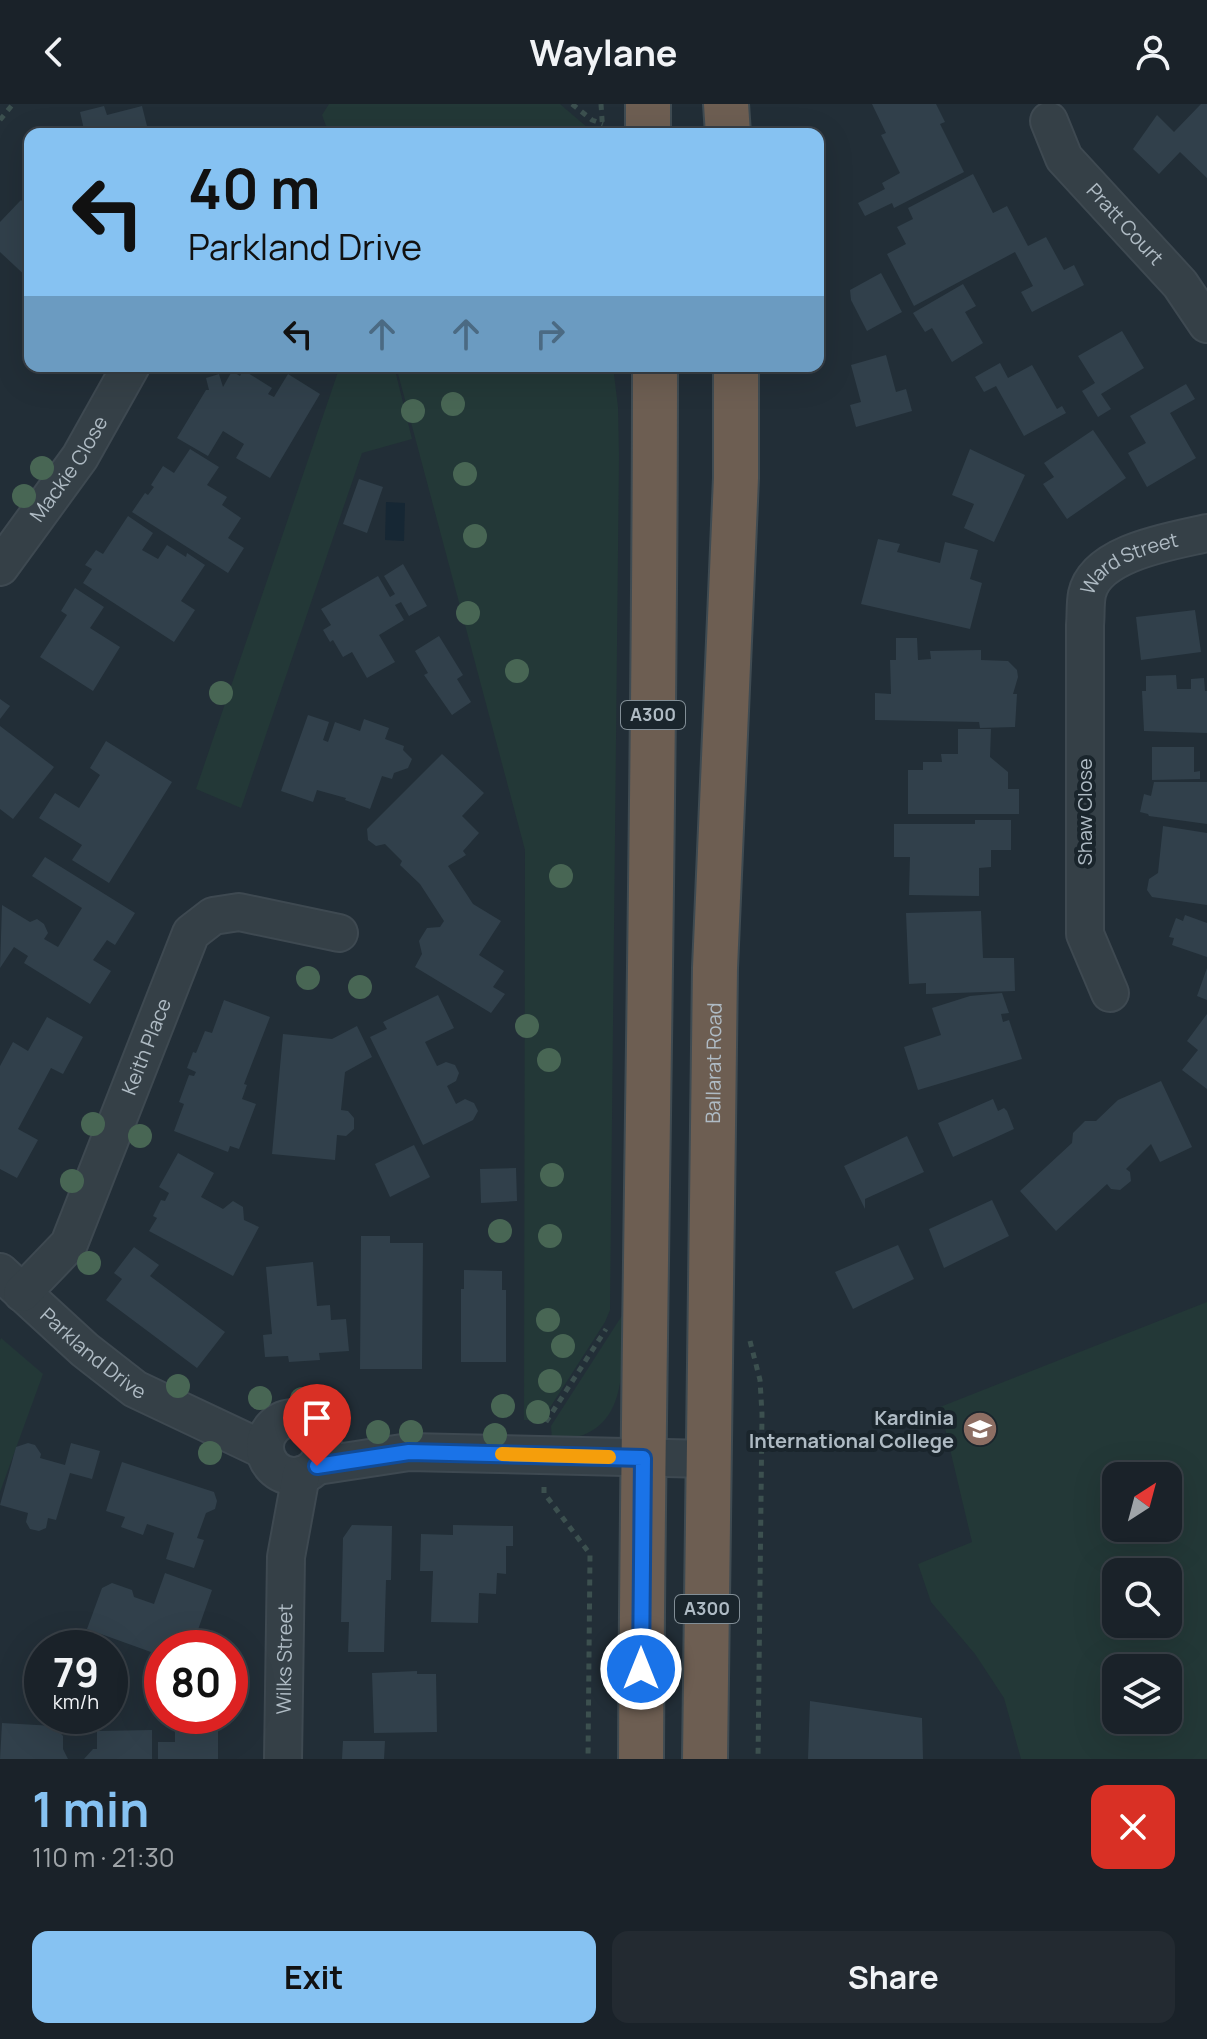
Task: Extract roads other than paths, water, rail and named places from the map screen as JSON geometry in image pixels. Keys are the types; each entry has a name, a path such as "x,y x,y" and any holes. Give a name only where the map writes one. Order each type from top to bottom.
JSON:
{"highway":[{"path":"648,104 648,128"},
{"path":"726,104 728,128"},
{"name":"A300","path":"641,1759 655,372"},
{"name":"Ballarat Road","path":"705,1759 715,968 736,478 736,372"}],"street":[{"name":"Pratt Court","path":"1049,121 1064,158 1180,284 1207,324"},
{"name":"Mackie Close","path":"0,567 80,457 128,372"},
{"name":"Ward Street","path":"1085,625 1087,591 1111,563 1145,547 1207,533"},
{"name":"Shaw Close","path":"1085,625 1085,934 1110,993"},
{"name":"Keith Place","path":"11,1283 69,1244 191,933 213,916 239,912 339,933"},
{"name":"Parkland Drive","path":"11,1283 85,1350 135,1389 197,1419 291,1452"},
{"path":"291,1452 709,1459"},
{"name":"Wilks Street","path":"283,1759 291,1452"}],"water":[{"path":"386,502 405,503 404,541 385,540"}],"place":[{"name":"Kardinia International College","path":"980,1429"}]}
